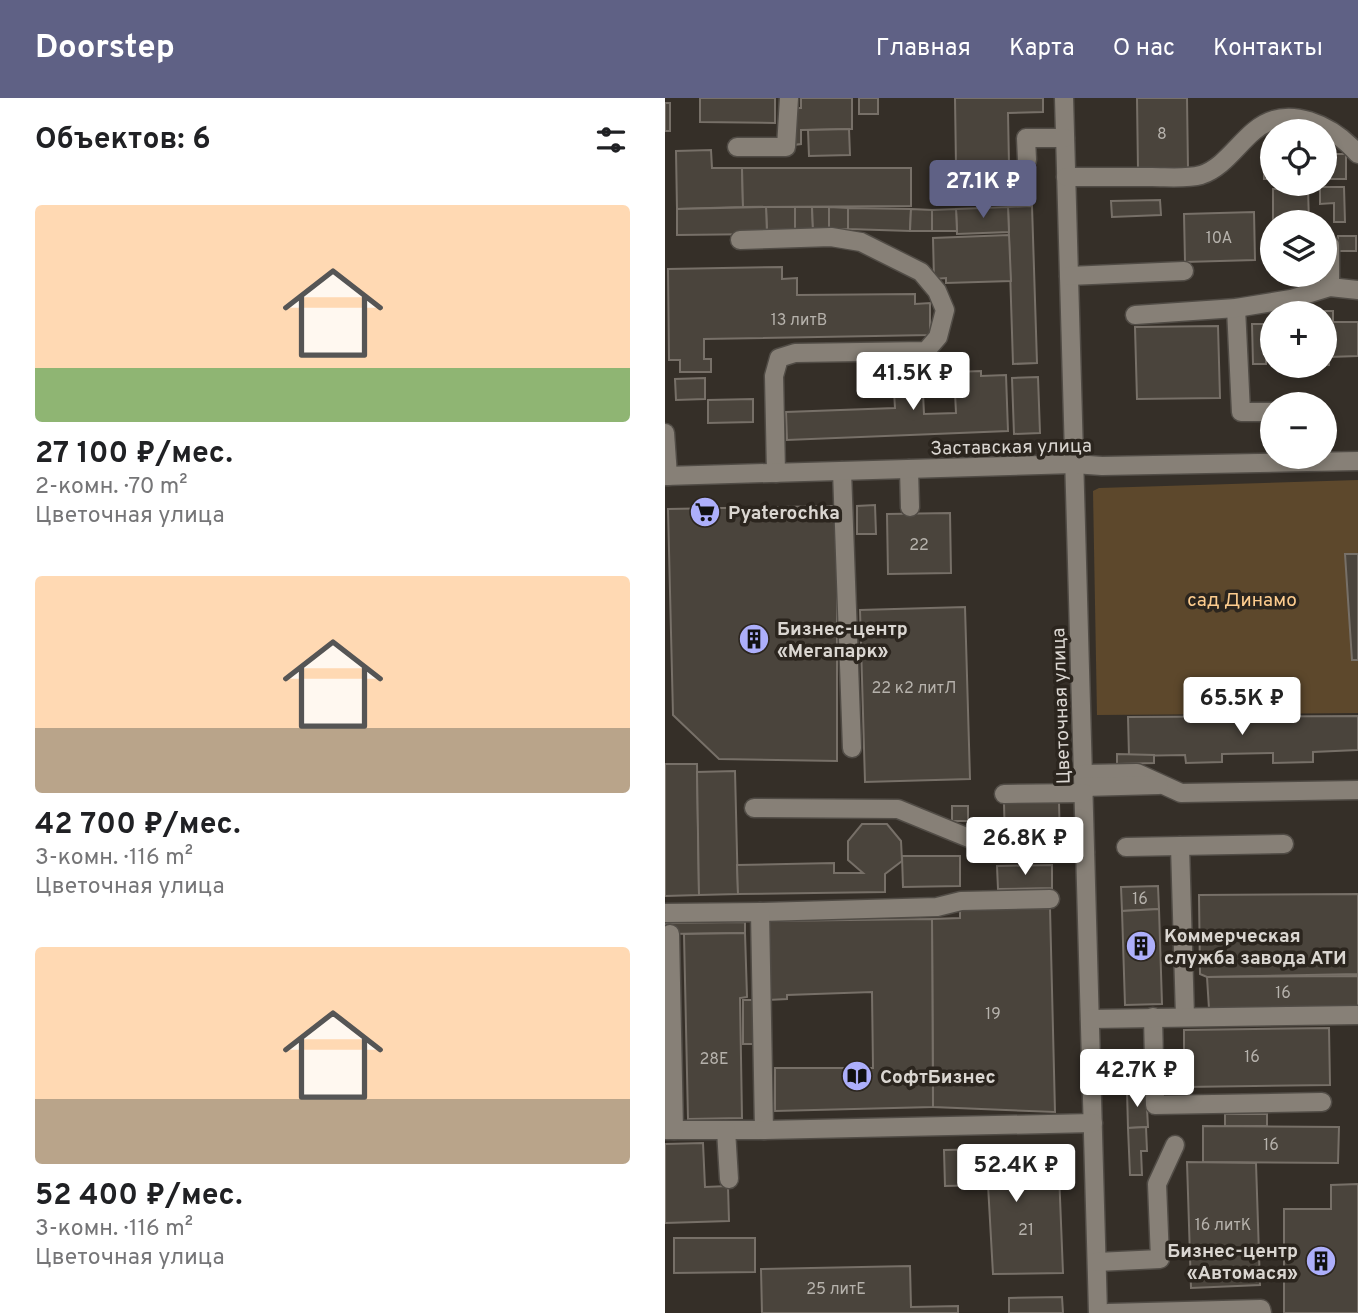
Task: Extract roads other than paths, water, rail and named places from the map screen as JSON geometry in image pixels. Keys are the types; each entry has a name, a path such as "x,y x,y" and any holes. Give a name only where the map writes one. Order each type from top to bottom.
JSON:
{"street":[{"path":"737,147 786,147 789,98"},
{"name":"Цветочная улица","path":"1064,98 1098,1313"},
{"path":"1066,177 1201,175 1221,164 1256,129 1274,119 1297,118 1318,123 1358,154"},
{"path":"1027,160 1026,138 1065,138"},
{"path":"740,240 831,237 861,242 921,272 937,291 945,310 938,337 926,351 795,354 779,358 773,376 776,472"},
{"path":"1069,276 1184,271"},
{"path":"1135,314 1236,308 1291,299 1330,288 1358,290"},
{"path":"1236,308 1241,412 1260,412"},
{"path":"665,433 666,476"},
{"name":"Заставская улица","path":"1337,460 1358,461"},
{"name":"Заставская улица","path":"666,476 1260,461"},
{"path":"909,469 910,506"},
{"path":"842,471 852,748"},
{"path":"1003,794 1083,784 1163,785 1181,793 1358,790"},
{"path":"754,808 898,809 1003,852 1085,852"},
{"path":"1126,847 1284,844"},
{"path":"1180,846 1185,1017"},
{"path":"1050,899 961,901 937,907 760,912 668,921 670,1130 1093,1123"},
{"path":"760,912 764,1130"},
{"path":"1090,1018 1358,1015"},
{"path":"1153,1017 1155,1105 1322,1102"},
{"path":"726,1130 729,1179"},
{"path":"1097,1262 1160,1259 1157,1184 1175,1144"},
{"path":"1108,1313 1261,1309 1262,1313"}],"place":[{"name":"Pyaterochka","path":"705,512"},
{"name":"Бизнес-центр «Мегапарк»","path":"754,639"},
{"name":"Коммерческая служба завода АТИ","path":"1141,946"},
{"name":"СофтБизнес","path":"857,1076"},
{"name":"Бизнес-центр «Автомася»","path":"1321,1261"}],"park label":[{"name":"сад Динамо","path":"1242,599"}]}
